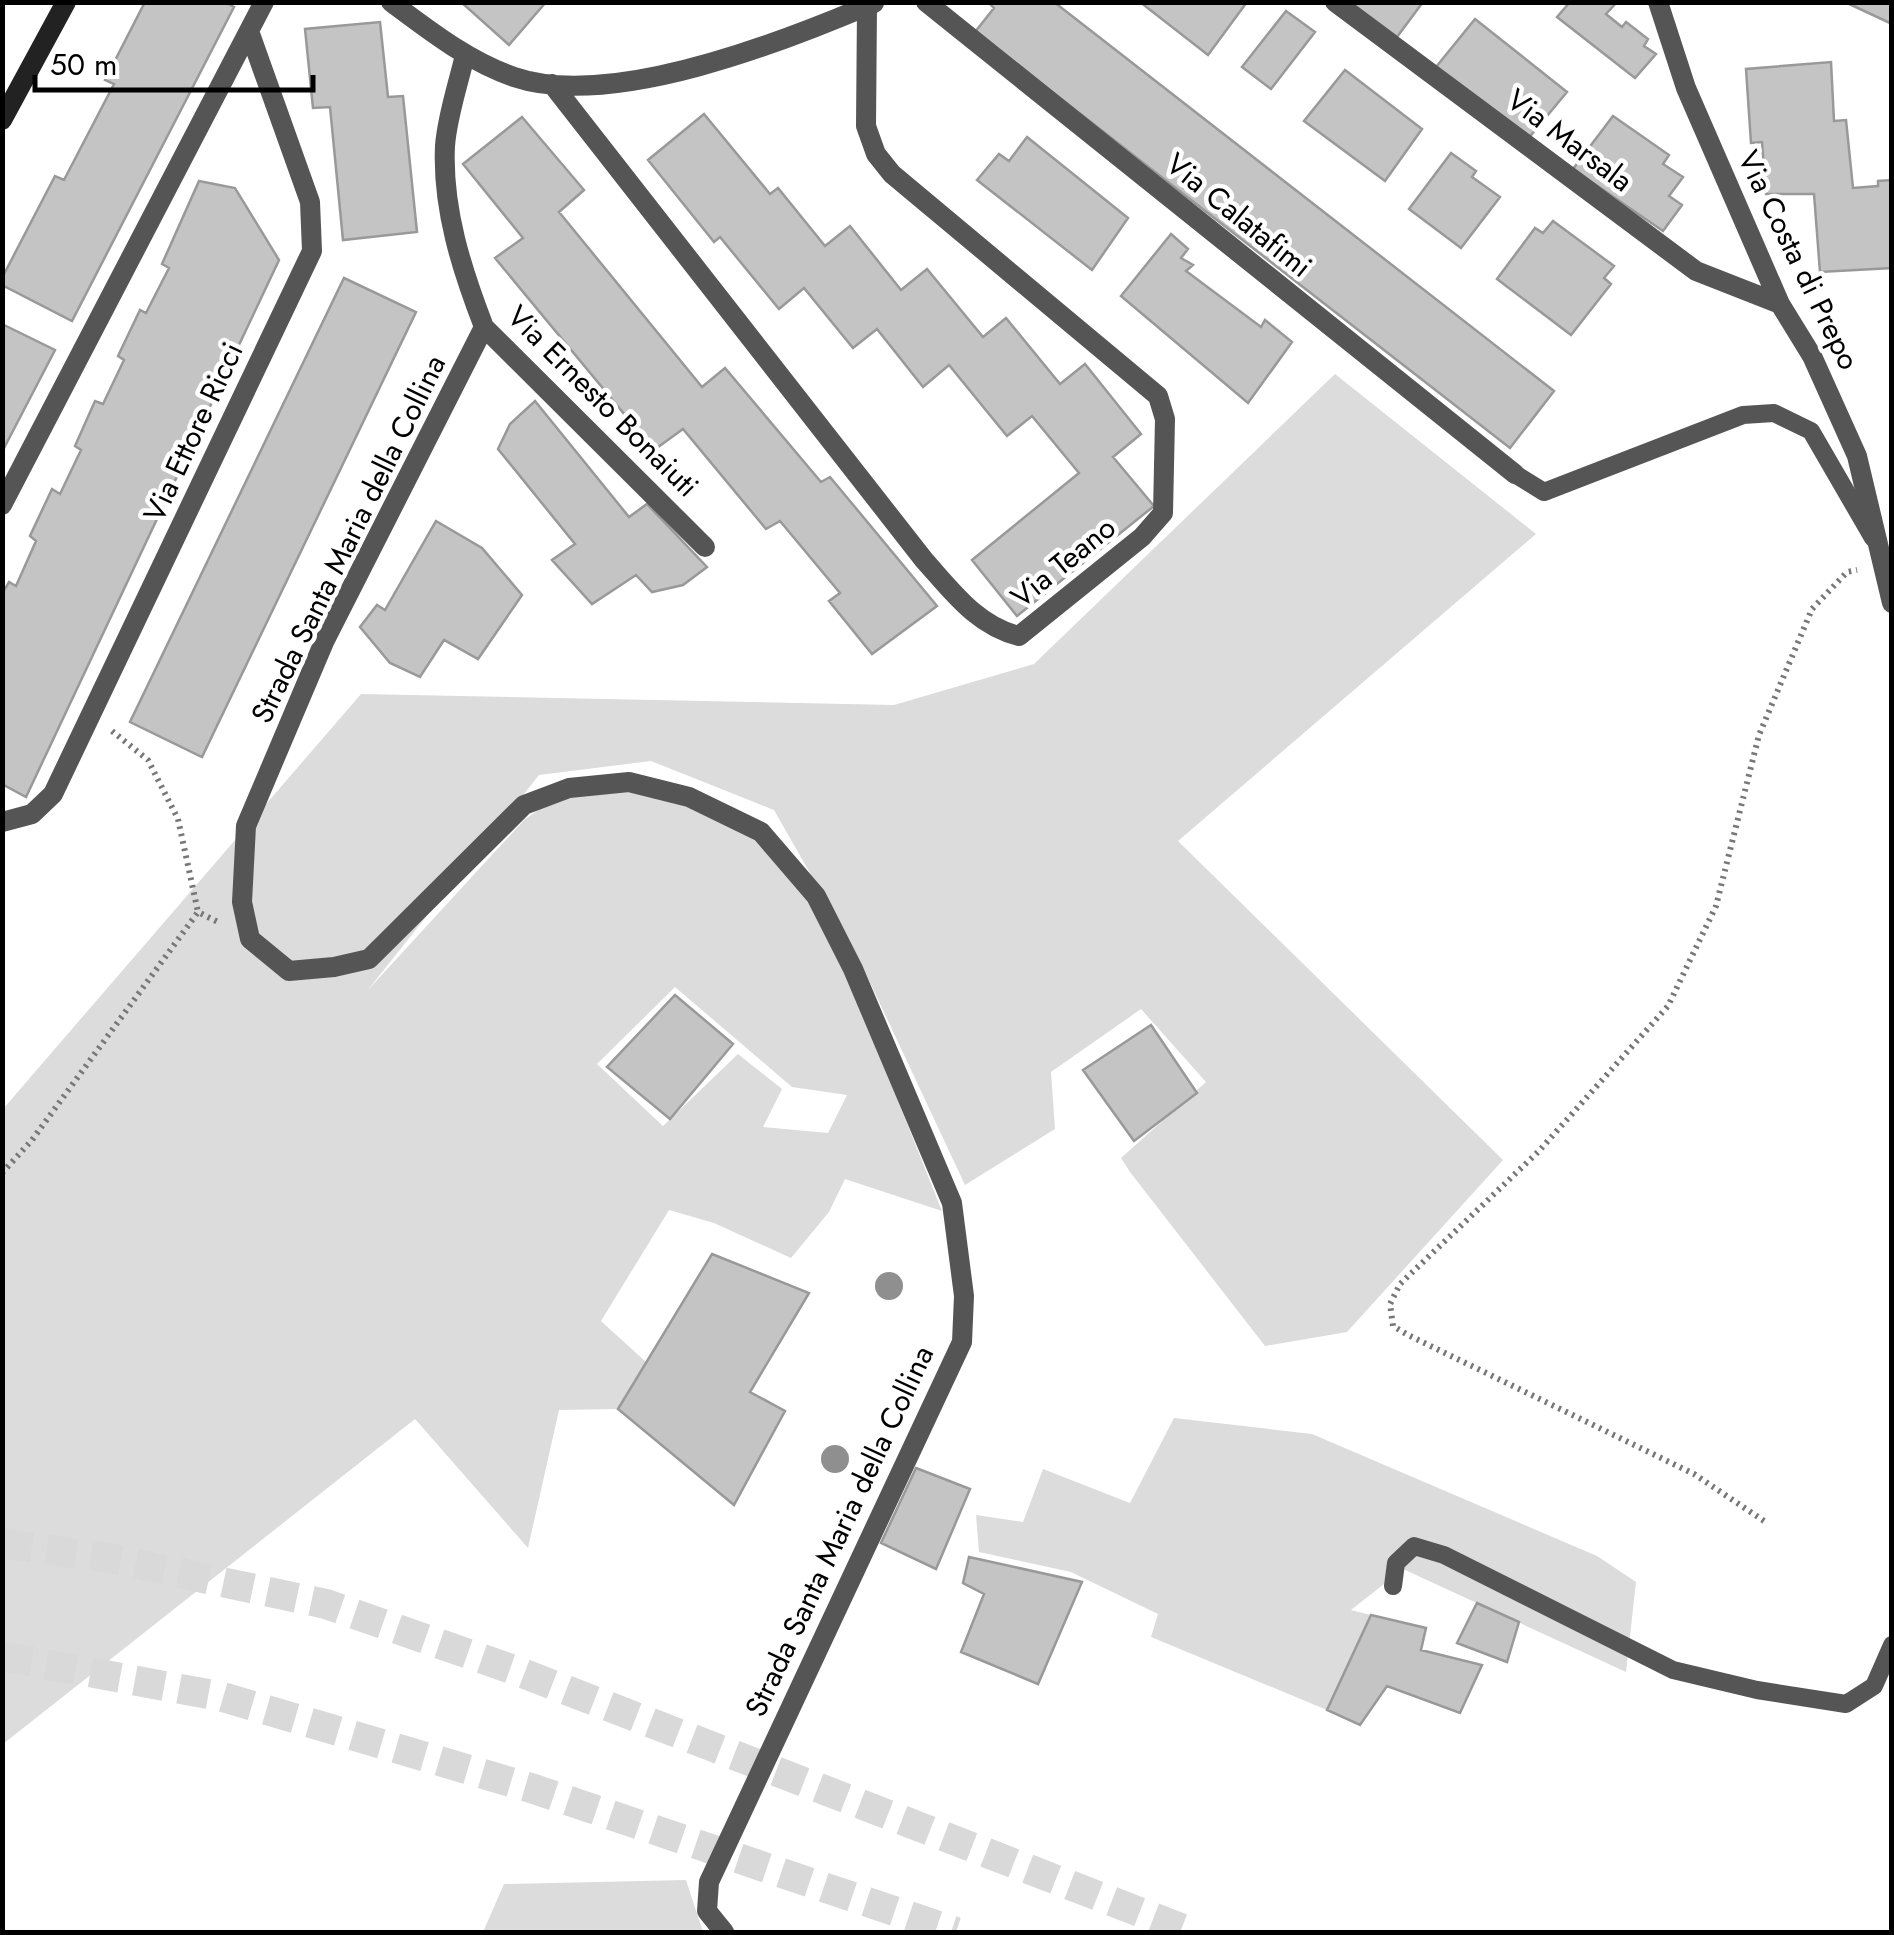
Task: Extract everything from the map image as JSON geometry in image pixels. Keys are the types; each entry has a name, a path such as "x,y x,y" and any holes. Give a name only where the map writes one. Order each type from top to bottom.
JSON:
{"main road":[{"path":"2,120 66,2"}],"street":[{"path":"2,505 264,2"},
{"name":"Via Calatafimi","path":"926,2 1515,474"},
{"name":"Via Marsala","path":"1335,2 1696,271 1780,304"},
{"name":"Via Costa di Prepo","path":"1658,2 1686,88 1780,304 1812,356 1857,456 1892,603"},
{"path":"394,3 465,56 516,78 552,84 619,85 745,52 872,4"},
{"name":"Via Teano","path":"552,84 924,560 968,609 998,631 1019,636 1142,537 1163,512 1166,419 1158,396 892,174 876,154 866,126 872,4"},
{"name":"Via Ettore Ricci","path":"2,822 32,814 53,794 312,251 310,202 249,31"},
{"name":"Via Ernesto Bonaiuti","path":"465,56 445,144 448,210 484,328 705,546"},
{"name":"Strada Santa Maria della Collina","path":"484,328 324,642 246,826 242,902 250,940 289,971 334,968 369,959 524,805 569,788 629,782 689,797 762,832 816,896 853,969 952,1203 964,1296 962,1342 709,1882 707,1910 724,1932"}],"lane":[{"path":"1515,474 1544,492 1742,414 1774,413 1811,431 1880,555"},
{"path":"1393,1586 1396,1563 1414,1546 1444,1555 1672,1670 1757,1690 1846,1704 1874,1686 1892,1645"}],"path":[{"path":"1764,1521 1694,1474 1408,1336 1393,1326 1390,1304 1400,1284 1538,1152 1668,1006 1716,906 1759,735 1812,609 1847,572 1880,555"},
{"path":"2,1173 32,1140 198,912 178,819 148,760 92,714"},
{"path":"198,912 250,940"}],"shaded area":[{"path":"1335,374 1536,534 1178,841 1503,1160 1347,1332 1265,1346 1121,1158 1206,1082 1141,1009 1051,1072 1055,1129 965,1185 860,961 774,810 651,761 539,775 367,991 524,820 569,788 629,782 761,832 816,896 942,1211 845,1179 829,1212 791,1258 714,1223 669,1210 601,1321 646,1362 618,1409 559,1410 528,1548 415,1419 3,1744 3,1109 361,694 894,705 1034,664","holes":["675,987 792,1087 847,1095 828,1133 763,1127 782,1089 738,1054 663,1126 597,1064"]},
{"path":"1174,1418 1312,1434 1597,1556 1636,1582 1626,1672 1403,1569 1351,1610 1371,1615 1327,1710 1151,1637 1158,1614 1071,1572 979,1552 976,1515 1023,1522 1043,1469 1130,1503"},
{"path":"686,1880 703,1932 483,1932 504,1884"}],"building":[{"path":"145,2 225,2 234,7 72,321 2,285 2,278 55,176 64,180 114,84 105,80"},
{"path":"461,2 546,2 509,45"},
{"path":"988,2 1054,2 1554,391 1510,448 975,32 994,8"},
{"path":"1140,2 1247,2 1208,55"},
{"path":"1350,2 1423,2 1397,37"},
{"path":"1570,2 1617,2 1606,14 1622,27 1626,22 1648,39 1644,46 1656,54 1635,78 1557,17"},
{"path":"1845,2 1892,2 1892,24"},
{"path":"1286,11 1315,32 1271,89 1242,67"},
{"path":"1475,19 1567,92 1527,140 1436,67"},
{"path":"380,22 388,97 403,96 417,232 343,240 330,107 313,108 305,29"},
{"path":"1831,62 1834,121 1846,120 1853,188 1878,186 1878,181 1892,180 1892,268 1820,272 1814,194 1766,194 1762,142 1751,143 1746,69"},
{"path":"1345,70 1422,129 1385,181 1304,121"},
{"path":"704,114 770,194 778,188 825,246 850,226 901,290 927,269 983,337 1006,318 1060,384 1085,364 1141,434 1113,457 1154,506 1017,616 972,560 1079,473 1032,416 1007,436 949,365 923,387 877,329 853,348 804,288 779,309 720,237 714,242 648,160"},
{"path":"1613,116 1669,155 1663,164 1683,177 1669,196 1682,205 1663,231 1573,169"},
{"path":"522,117 584,190 559,212 702,387 725,368 821,482 830,477 937,606 872,654 829,601 840,593 780,521 766,529 683,429 654,450 495,258 523,238 463,164"},
{"path":"1027,137 1128,218 1092,270 977,180 999,154 1009,161"},
{"path":"1451,153 1476,171 1472,177 1500,197 1461,248 1409,209"},
{"path":"199,181 235,188 279,260 26,797 2,784 2,594 9,582 16,586 36,541 30,536 52,489 60,494 81,450 75,446 95,401 103,404 124,360 118,356 140,310 146,313 169,268 162,264"},
{"path":"1553,221 1614,266 1604,278 1611,284 1571,335 1497,279 1535,228 1543,233"},
{"path":"1171,234 1188,249 1181,258 1193,265 1186,271 1261,327 1265,320 1292,342 1248,403 1121,296"},
{"path":"344,278 416,312 202,757 130,722"},
{"path":"2,324 55,350 2,452"},
{"path":"535,401 629,517 647,504 707,567 683,585 652,592 636,575 592,604 552,560 575,544 498,449 510,424"},
{"path":"436,521 482,548 522,595 478,659 444,640 420,677 390,663 360,627 377,605 385,610"},
{"path":"675,995 733,1044 670,1119 607,1067"},
{"path":"1151,1025 1197,1093 1134,1141 1083,1070"},
{"path":"712,1254 809,1293 750,1392 785,1411 734,1505 618,1409"},
{"path":"916,1468 970,1489 936,1569 881,1543"},
{"path":"969,1557 1082,1582 1038,1684 961,1652 984,1594 963,1583"},
{"path":"1477,1603 1519,1622 1507,1662 1457,1643"},
{"path":"1371,1615 1426,1628 1421,1650 1482,1665 1460,1713 1387,1686 1360,1725 1327,1710"}],"tunnel":[{"path":"2,1543 113,1559 326,1604 517,1671 1191,1932"},
{"path":"2,1656 219,1696 534,1789 956,1932"}]}
